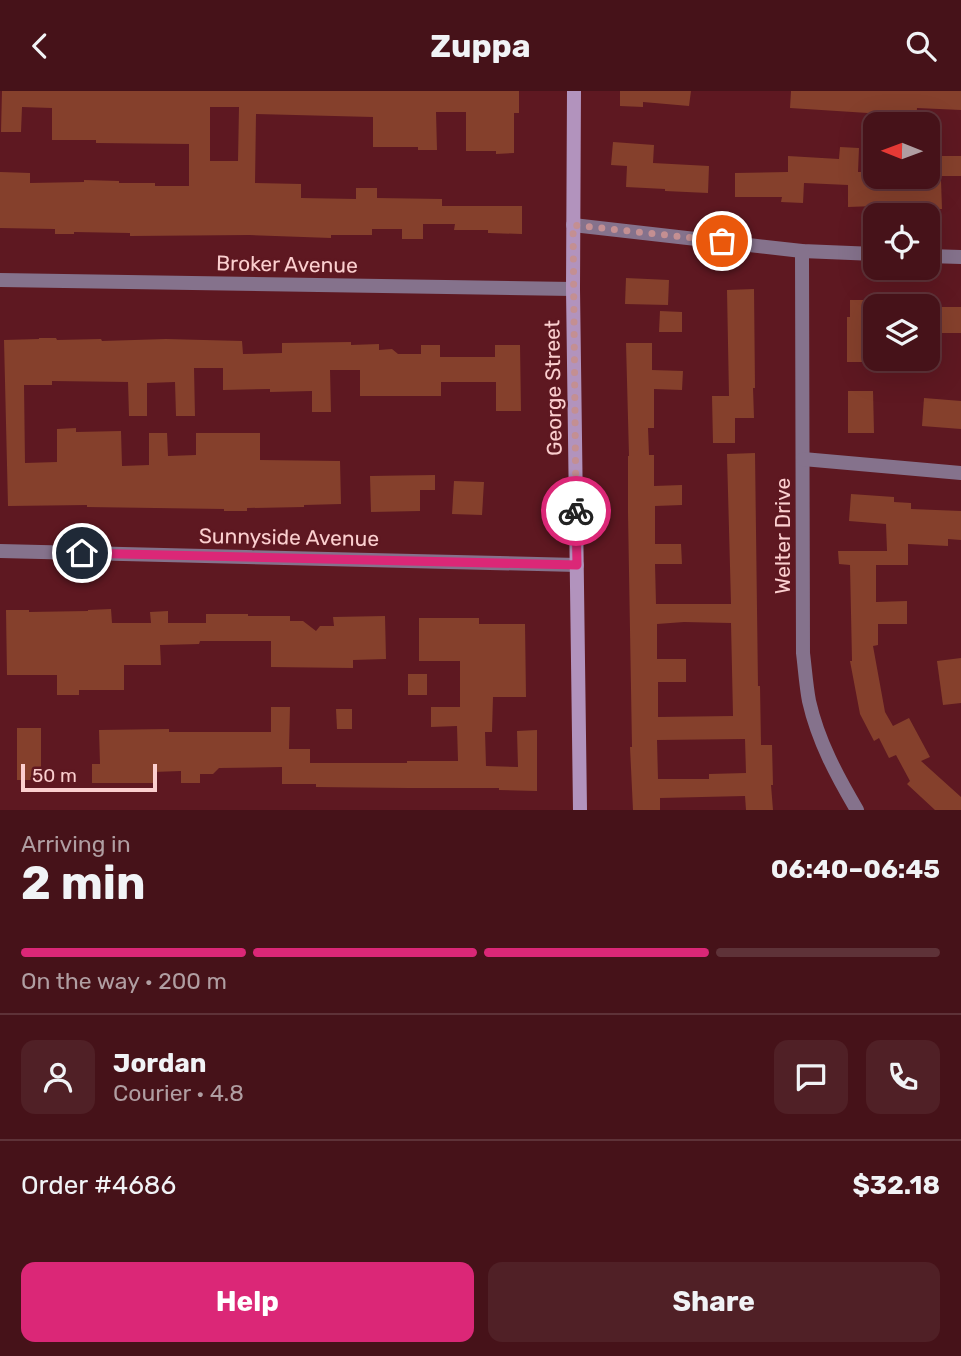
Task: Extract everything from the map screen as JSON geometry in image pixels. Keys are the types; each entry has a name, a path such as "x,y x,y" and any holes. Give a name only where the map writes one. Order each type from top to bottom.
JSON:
{"street":[{"name":"George Street","path":"574,91 573,289 580,810"},
{"path":"573,225 802,251 863,254"},
{"name":"Welter Drive","path":"802,251 803,653 815,725 825,751 857,810"},
{"path":"940,256 961,257"},
{"name":"Broker Avenue","path":"0,280 573,289"},
{"path":"803,459 961,473"},
{"name":"Sunnyside Avenue","path":"0,551 577,565"}],"building":[{"path":"2,91 519,91 519,113 514,113 514,153 466,151 466,112 436,112 437,150 418,150 418,147 373,147 373,117 256,114 255,183 301,184 301,198 356,199 356,188 377,188 377,198 442,199 442,206 522,206 522,234 454,230 455,224 423,224 423,239 402,239 402,229 372,229 372,235 331,235 331,238 249,235 130,236 130,233 74,232 55,234 55,229 0,228 0,172 30,173 30,183 84,180 189,186 189,144 52,140 52,108 22,107 21,132 1,132","holes":["210,107 239,107 238,161 210,161"]},
{"path":"620,91 691,91 689,106 643,102 643,107 620,106"},
{"path":"791,91 961,91 961,110 917,108 917,112 863,113 790,108"},
{"path":"613,142 654,145 653,163 709,166 708,193 626,187 627,166 611,165"},
{"path":"840,147 859,148 858,172 863,172 863,189 940,189 941,180 942,209 940,203 863,203 863,206 848,207 848,185 804,183 803,203 781,202 782,197 735,197 735,173 788,172 788,156 839,159"},
{"path":"940,156 961,156 961,176 940,176"},
{"path":"626,278 669,280 668,305 625,304"},
{"path":"754,289 754,418 735,418 735,443 713,443 712,396 729,396 727,290"},
{"path":"850,300 863,300 863,362 847,362 847,317 850,317"},
{"path":"940,307 961,307 961,333 940,333"},
{"path":"660,311 682,312 682,332 659,332"},
{"path":"39,338 242,341 243,354 282,353 282,343 379,344 379,350 392,349 398,354 421,354 421,345 440,345 440,357 495,357 495,345 520,345 521,411 496,411 496,382 441,382 441,396 360,396 360,370 330,370 331,412 312,412 312,391 223,390 223,368 194,368 195,416 176,416 175,382 147,383 147,416 129,416 128,382 52,381 52,385 24,385 25,463 57,462 57,429 76,428 76,432 121,431 122,466 149,465 149,433 167,433 168,456 196,455 196,433 260,433 260,460 340,461 341,504 247,508 247,511 87,505 8,506 4,340"},
{"path":"626,343 652,343 652,370 683,371 682,390 654,389 654,428 648,428 649,455 654,455 654,486 682,485 682,505 655,506 655,544 681,544 682,564 655,564 656,604 731,604 727,454 755,453 758,686 761,745 772,745 773,810 746,810 745,796 660,798 660,810 633,810 630,747","holes":["731,623 733,716 658,717 658,682 686,682 686,659 657,659 657,624","745,739 746,773 709,774 709,779 658,779 657,740"]},
{"path":"848,391 873,391 874,433 848,433"},
{"path":"924,398 961,401 961,429 922,426"},
{"path":"435,475 435,490 420,490 420,511 371,512 370,476"},
{"path":"454,481 484,482 482,515 452,514"},
{"path":"851,494 894,497 894,502 911,503 911,509 961,511 961,540 948,539 948,546 908,544 908,565 876,565 876,602 907,601 907,624 878,624 878,645 873,646 885,712 893,726 909,718 930,757 921,761 961,797 961,810 935,810 907,784 910,781 896,755 889,758 879,738 874,741 860,714 850,661 850,565 839,564 838,551 887,551 886,524 849,521"},
{"path":"111,609 112,623 151,623 150,612 168,611 168,623 206,623 206,614 248,614 290,616 290,621 303,621 316,631 320,626 334,626 333,617 385,616 386,659 353,660 353,668 271,667 271,641 200,641 199,644 160,645 161,665 124,665 124,690 79,690 79,695 57,695 57,675 7,675 6,610 29,612"},
{"path":"419,618 479,618 479,624 525,624 526,697 493,697 492,732 485,732 486,766 518,767 517,731 537,730 537,791 282,784 282,767 219,768 213,774 200,774 200,783 181,783 181,771 153,772 154,783 92,783 92,764 100,764 99,730 271,732 271,707 290,707 289,749 310,749 310,763 458,761 457,726 431,727 431,707 460,707 460,661 419,661"},
{"path":"961,658 961,703 943,705 937,661"},
{"path":"408,674 427,674 427,695 408,695"},
{"path":"336,709 352,709 352,729 337,729"},
{"path":"17,728 41,728 41,780 17,780"}],"way so far":[{"path":"576,511 573,225 722,241"}],"route":[{"path":"82,553 577,565 576,511"}]}
